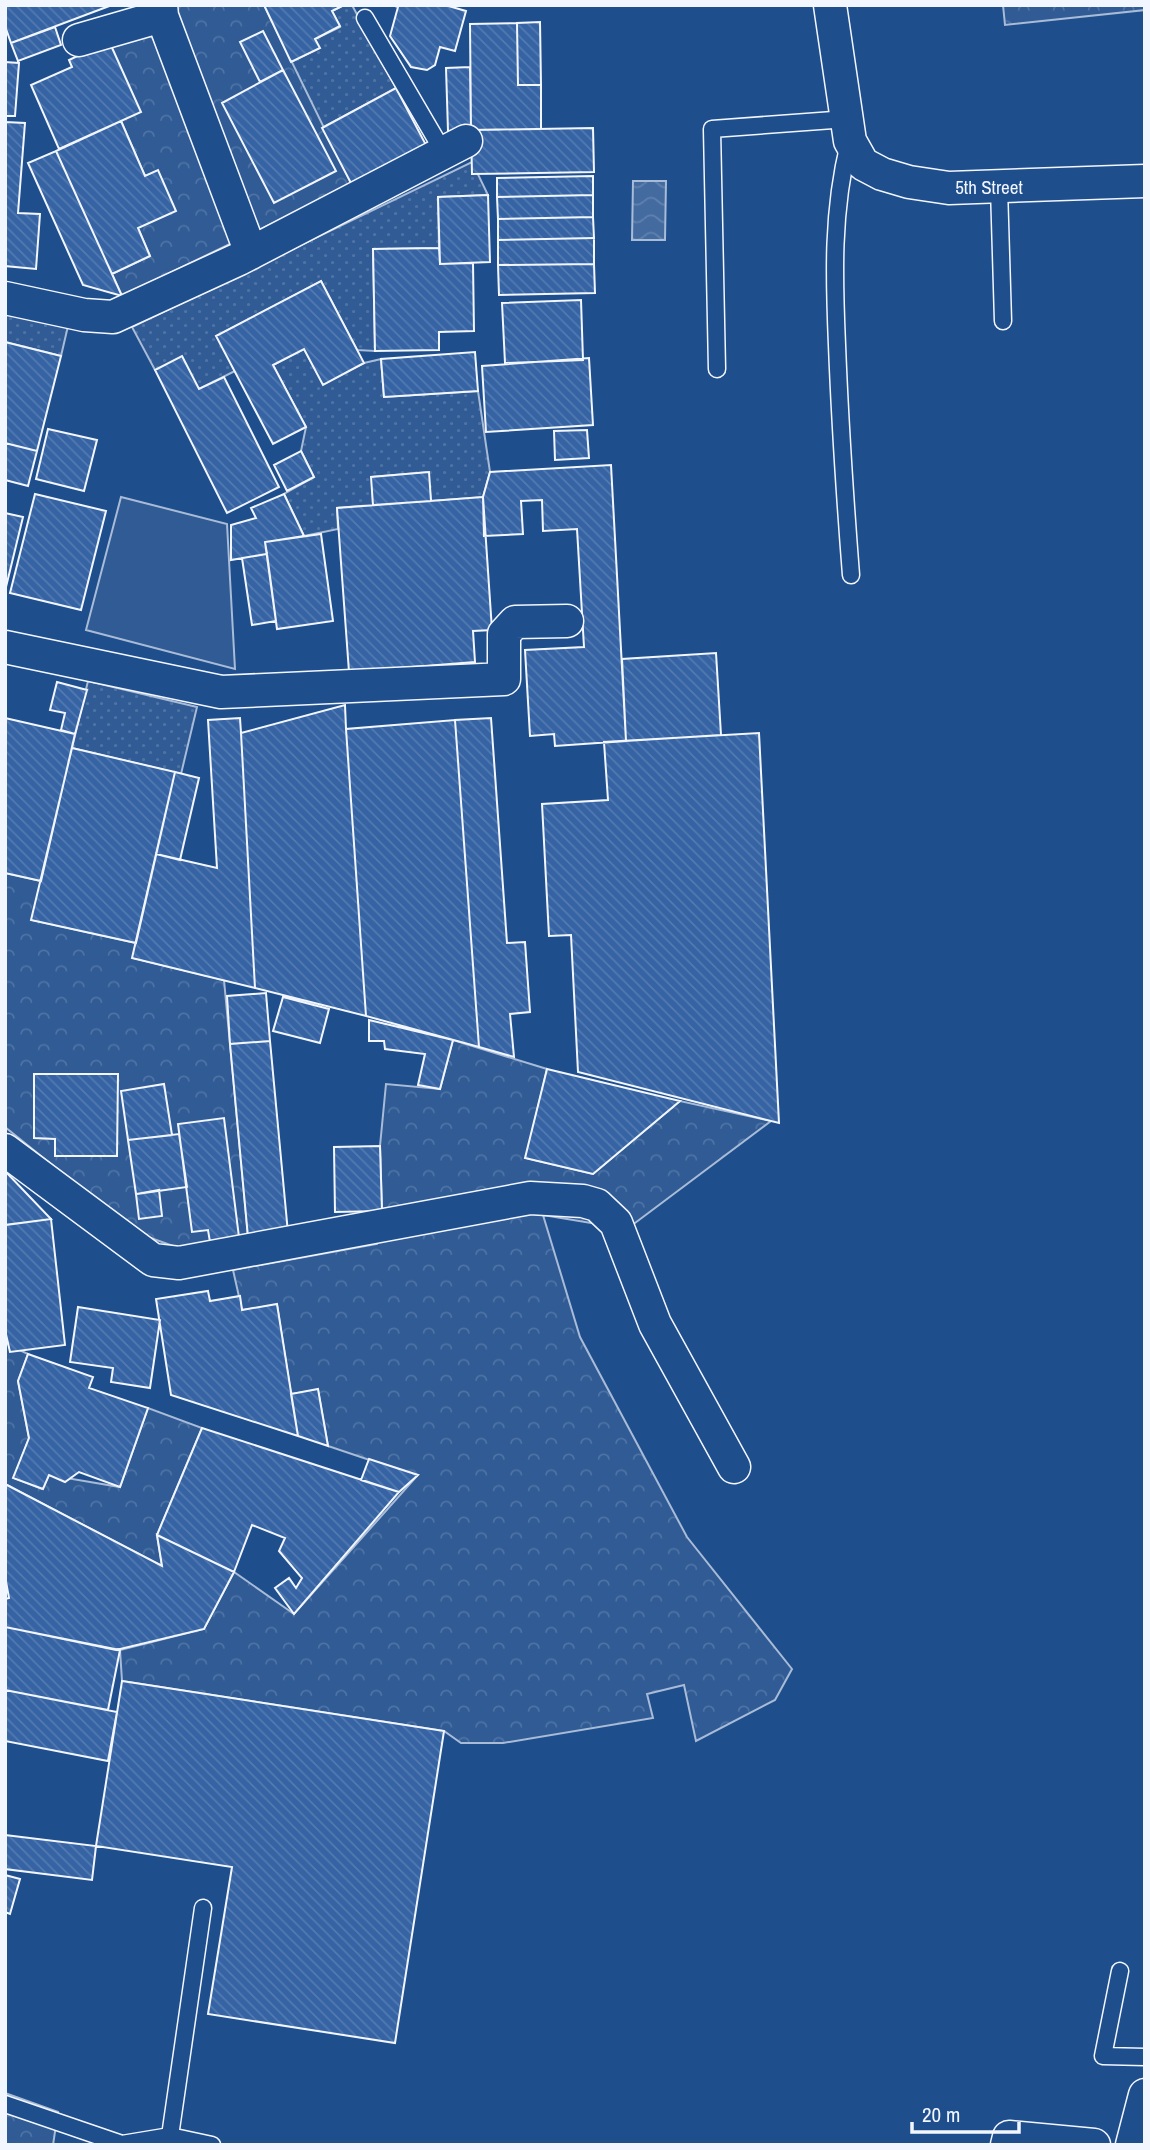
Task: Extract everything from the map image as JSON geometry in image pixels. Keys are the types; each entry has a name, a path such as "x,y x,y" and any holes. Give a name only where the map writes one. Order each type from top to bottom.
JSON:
{"street":[{"path":"830,5 848,130"},
{"path":"79,40 162,10 251,253"},
{"name":"5th Street","path":"848,130 863,164 882,174 949,188 1145,181"},
{"path":"5,298 84,315 113,317 251,253 455,147"},
{"path":"5,647 221,692 504,679 504,634 515,622 567,621"},
{"path":"5,1150 153,1260 179,1263 530,1198 583,1200 597,1205 616,1223 655,1324 734,1467"},
{"path":"1132,2145 1145,2095"},
{"path":"1007,2145 1009,2137 1094,2145"}],"lane":[{"path":"365,18 455,147"},
{"path":"717,369 712,129 848,130 833,243 841,445 851,575"},
{"path":"999,188 1003,321"},
{"path":"170,2136 203,1908"},
{"path":"1119,1971 1103,2056 1145,2057"},
{"path":"5,2104 122,2144 170,2136 212,2145"}],"green space":[{"path":"137,5 264,5 352,185 122,296 112,274 150,256 138,228 145,176 121,121 109,41"},
{"path":"344,5 352,5 396,88 322,128 291,62 319,48 315,39 340,27 332,11"},
{"path":"1003,5 1145,5 1145,10 1005,25"},
{"path":"472,162 488,195 438,197 439,248 373,249 375,351 357,350 321,281 217,336 235,371 199,389 155,370 132,327"},
{"path":"5,313 68,326 61,356 5,342"},
{"path":"304,349 323,384 364,363 381,359 384,397 478,391 490,472 483,497 431,501 428,472 372,477 373,505 337,508 338,529 304,536 284,494 314,477 301,451 306,427 273,365"},
{"path":"88,681 197,707 181,774 72,748"},
{"path":"5,873 41,881 32,920 136,943 133,958 224,980 248,1237 187,1251 137,1233 5,1127"},
{"path":"453,1040 547,1069 526,1158 593,1174 680,1101 771,1121 627,1229 543,1215 580,1337 687,1537 792,1669 775,1700 696,1741 684,1685 647,1694 653,1718 503,1743 461,1743 444,1731 122,1681 120,1650 204,1629 234,1572 294,1614 417,1476 328,1446 318,1390 291,1394 277,1305 242,1310 233,1270 377,1244 382,1211 380,1146 386,1084 440,1089"},
{"path":"5,1343 28,1354 18,1381 29,1438 14,1478 42,1489 49,1475 120,1487 148,1408 202,1428 157,1535 162,1566 5,1484"},
{"path":"5,2093 58,2112 53,2145 5,2145"}],"shaded area":[{"path":"121,497 227,524 235,669 86,630"}],"water":[{"path":"633,181 666,181 665,240 632,240"}],"building":[{"path":"5,5 112,5 11,43 5,26"},
{"path":"264,5 344,5 332,11 340,26 315,39 320,48 291,62"},
{"path":"392,5 445,5 466,11 455,51 440,47 435,65 427,70 411,67 390,36 398,7"},
{"path":"540,22 541,85 518,85 517,23"},
{"path":"517,23 518,85 541,85 541,129 471,130 470,24"},
{"path":"55,27 61,45 18,61 11,43"},
{"path":"263,31 283,70 260,82 240,42"},
{"path":"109,41 141,112 59,149 31,85 72,67 69,60"},
{"path":"5,62 19,63 15,116 5,116"},
{"path":"470,67 471,130 448,131 446,68"},
{"path":"283,70 336,171 274,203 222,103"},
{"path":"396,88 426,145 352,185 322,128"},
{"path":"121,121 145,176 158,170 176,211 138,228 150,256 112,274 56,151"},
{"path":"5,122 25,123 18,213 40,214 36,269 5,266"},
{"path":"593,128 594,172 472,174 471,130"},
{"path":"56,151 122,296 83,285 28,163"},
{"path":"593,176 593,195 497,197 497,178"},
{"path":"488,195 490,262 440,264 438,197"},
{"path":"593,195 593,217 498,219 497,197"},
{"path":"593,217 594,238 498,240 498,219"},
{"path":"594,238 594,264 498,265 498,240"},
{"path":"439,248 440,264 473,263 474,331 439,332 439,350 375,351 373,249"},
{"path":"594,264 595,293 499,295 498,265"},
{"path":"321,281 364,363 323,385 304,349 273,365 306,427 273,444 216,336"},
{"path":"581,300 583,360 505,363 502,303"},
{"path":"5,342 61,356 37,451 5,443"},
{"path":"475,352 478,391 384,397 381,359"},
{"path":"182,356 199,389 224,377 279,487 227,513 155,370"},
{"path":"589,358 593,425 486,432 482,366"},
{"path":"48,429 97,440 84,491 36,479"},
{"path":"587,430 589,458 555,460 554,431"},
{"path":"5,443 37,451 28,486 5,480"},
{"path":"301,451 314,477 287,491 274,465"},
{"path":"611,465 626,741 555,746 554,734 530,736 525,650 584,647 577,529 543,531 542,500 521,501 523,534 484,536 483,497 490,472"},
{"path":"429,472 431,501 373,505 371,477"},
{"path":"35,494 106,511 81,610 10,593"},
{"path":"284,494 304,536 265,542 267,554 231,560 231,525 256,518 251,508"},
{"path":"483,497 492,630 473,631 475,662 349,672 337,508"},
{"path":"5,513 23,517 6,587 5,587"},
{"path":"321,534 333,621 277,629 265,542"},
{"path":"267,554 276,621 252,625 242,558"},
{"path":"716,653 721,735 626,741 622,659"},
{"path":"57,682 87,690 75,734 61,730 65,713 50,710"},
{"path":"345,705 366,1016 255,988 241,733"},
{"path":"5,718 75,734 41,881 5,873"},
{"path":"240,718 255,988 132,958 156,854 217,868 208,720"},
{"path":"491,718 507,943 525,942 530,1012 510,1014 514,1057 479,1047 455,720"},
{"path":"455,720 479,1047 366,1016 346,729"},
{"path":"759,733 779,1123 578,1072 571,935 549,936 542,804 608,800 604,742"},
{"path":"72,748 175,772 136,943 31,920"},
{"path":"175,772 199,778 180,860 156,854"},
{"path":"266,993 270,1041 230,1044 227,996"},
{"path":"283,997 329,1009 320,1043 273,1031"},
{"path":"369,1020 453,1040 440,1089 418,1085 425,1054 385,1049 384,1041 369,1041"},
{"path":"270,1041 288,1233 248,1237 230,1044"},
{"path":"547,1069 680,1101 593,1174 525,1158"},
{"path":"34,1074 118,1074 117,1156 55,1156 55,1139 34,1138"},
{"path":"164,1084 172,1135 128,1140 121,1091"},
{"path":"224,1118 240,1245 211,1248 208,1230 192,1232 178,1124"},
{"path":"179,1134 187,1187 136,1194 128,1140"},
{"path":"380,1146 382,1211 335,1212 334,1147"},
{"path":"5,1171 51,1219 5,1225"},
{"path":"159,1190 162,1216 139,1219 136,1194"},
{"path":"51,1219 65,1345 10,1352 5,1330 5,1225"},
{"path":"208,1291 210,1301 240,1296 242,1310 277,1304 298,1436 171,1395 156,1299"},
{"path":"78,1307 160,1320 150,1388 111,1382 113,1368 70,1362"},
{"path":"28,1354 93,1377 89,1388 148,1408 120,1487 79,1472 65,1482 49,1475 43,1489 13,1478 29,1438 18,1381"},
{"path":"318,1389 328,1446 298,1436 291,1394"},
{"path":"202,1428 399,1492 294,1614 275,1588 289,1578 296,1588 302,1578 279,1551 285,1538 252,1525 234,1572 157,1535"},
{"path":"369,1459 418,1475 399,1492 361,1480"},
{"path":"5,1484 162,1566 157,1535 234,1572 204,1629 116,1650 5,1627 5,1599 9,1598 5,1576"},
{"path":"5,1627 120,1650 108,1710 5,1690"},
{"path":"122,1681 444,1731 395,2043 208,2014 232,1867 96,1846"},
{"path":"5,1690 117,1712 108,1761 5,1741"},
{"path":"5,1835 96,1846 92,1880 5,1869"},
{"path":"5,1875 20,1879 10,1914 5,1912"}]}
